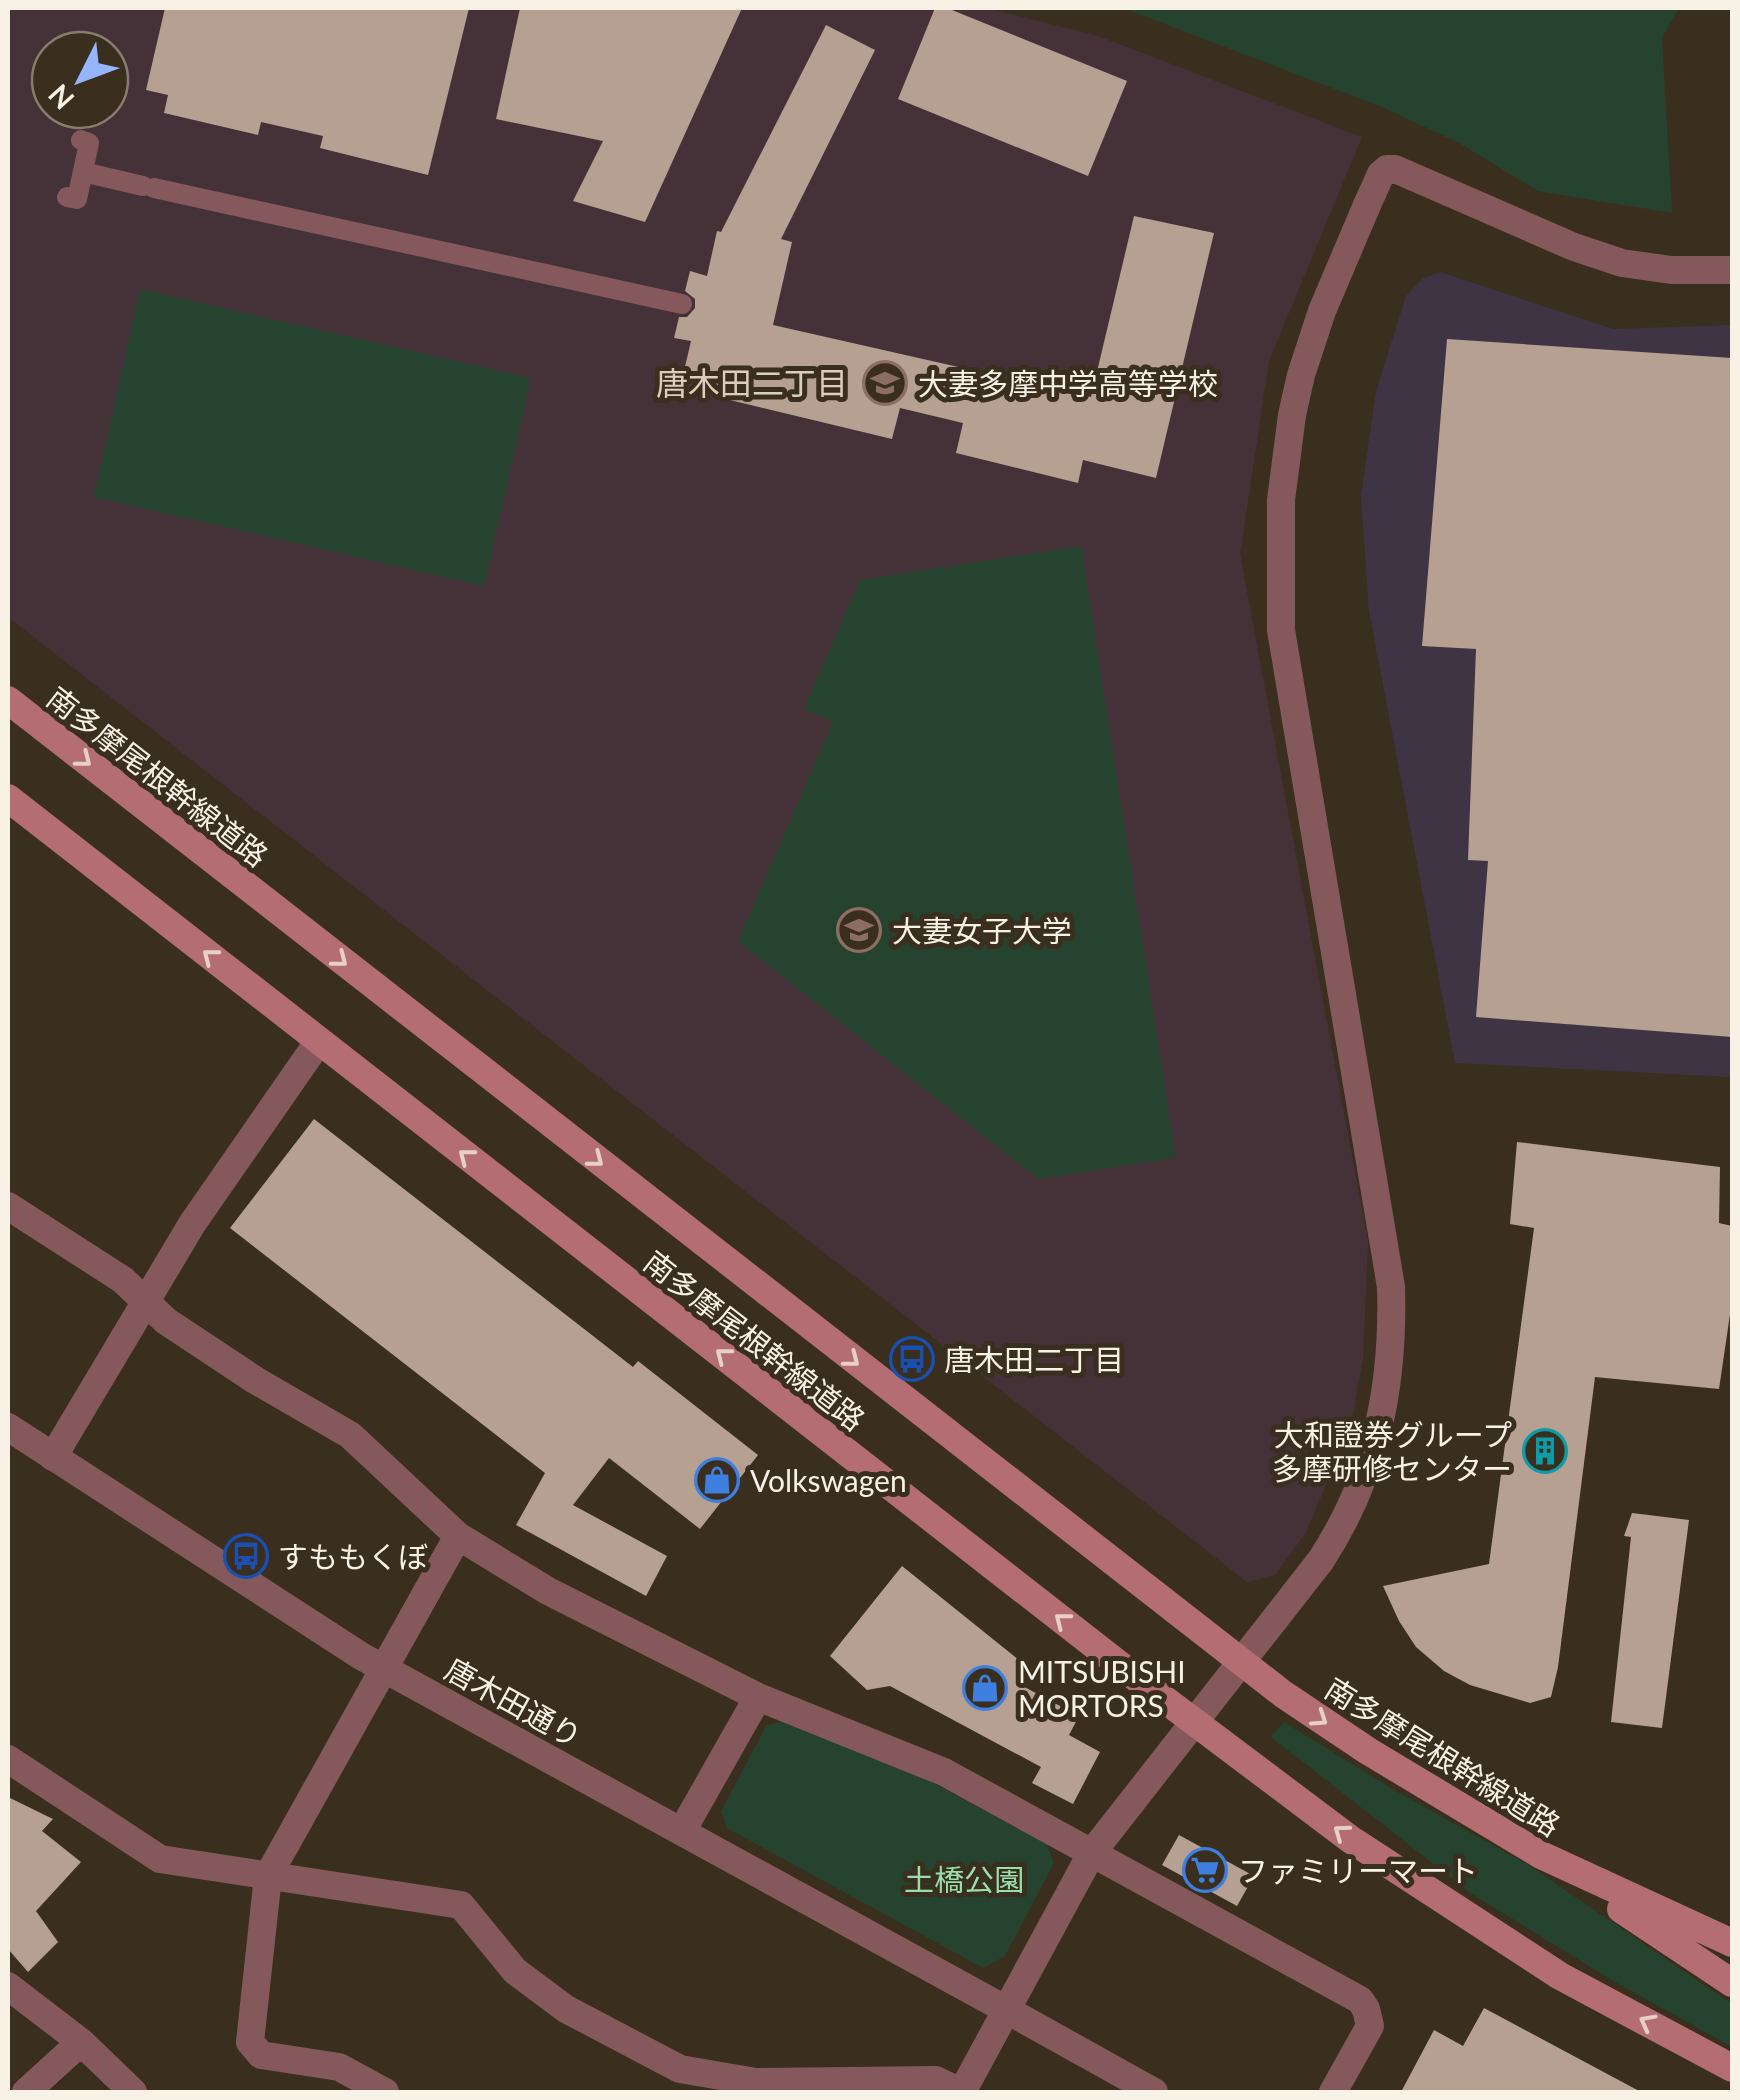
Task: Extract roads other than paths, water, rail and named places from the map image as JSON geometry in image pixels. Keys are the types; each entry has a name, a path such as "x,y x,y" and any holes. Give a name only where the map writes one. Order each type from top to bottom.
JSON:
{"main road":[{"name":"南多摩尾根幹線道路","path":"8,700 1240,1663 1368,1751 1541,1855 1732,1943"},
{"name":"南多摩尾根幹線道路","path":"8,798 1194,1722 1350,1839 1560,1976 1732,2068"},
{"path":"1541,1855 1732,1983"}],"street":[{"path":"67,197 76,199 83,172 89,142 81,140"},
{"path":"8,1759 160,1859 462,1905 515,1971 566,2008 680,2069 792,2087 936,2080 961,2092 1091,1854 1321,1560 1340,1530 1375,1443 1392,1344 1391,1288 1281,630 1281,500 1292,415 1322,311 1381,174 1387,169 1622,263 1671,270 1732,270"},
{"path":"83,172 682,304"},
{"path":"53,1457 202,1208 320,1042"},
{"path":"8,1206 123,1280 166,1321 255,1380 350,1435 458,1536 548,1591 758,1697 944,1772 1360,2000 1370,2026 1333,2092"},
{"name":"唐木田通り","path":"8,1428 386,1669 1150,2092"},
{"path":"385,2092 339,2067 261,2055 250,2042 268,1876 458,1536"},
{"path":"682,1832 758,1697"},
{"path":"8,1986 81,2042 133,2092"},
{"path":"26,2092 81,2042"}],"place":[{"name":"大妻多摩中学高等学校","path":"885,383"},
{"name":"大妻女子大学","path":"859,930"},
{"name":"唐木田二丁目","path":"912,1359"},
{"name":"大和證券グループ 多摩研修センター","path":"1545,1451"},
{"name":"Volkswagen","path":"717,1480"},
{"name":"すももくぼ","path":"246,1556"},
{"name":"MITSUBISHI MORTORS","path":"985,1688"},
{"name":"ファミリーマート","path":"1205,1870"}],"district":[{"name":"唐木田二丁目","path":"752,382"}],"park label":[{"name":"土橋公園","path":"964,1879"}]}
